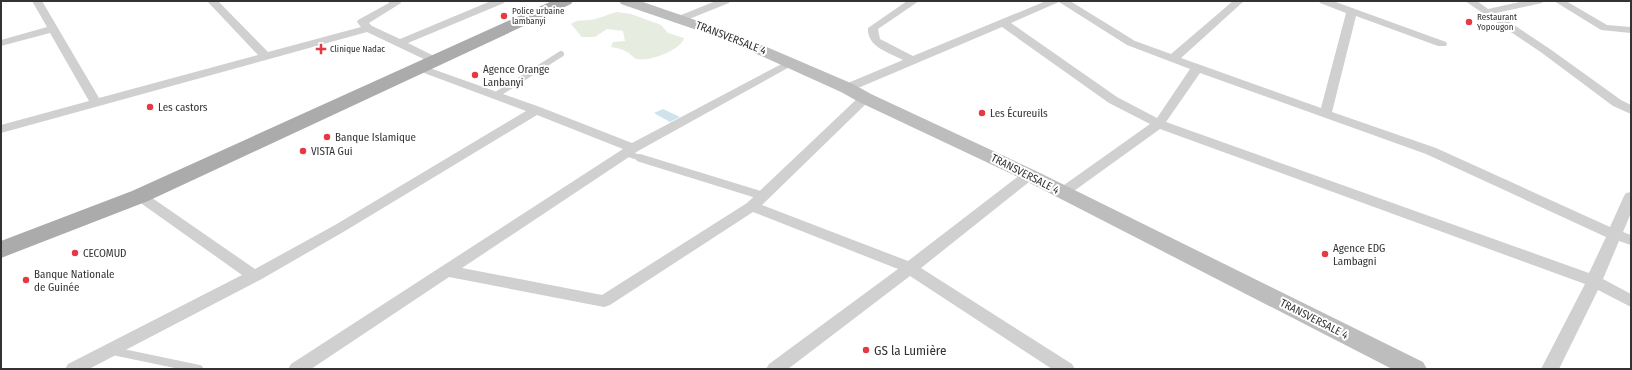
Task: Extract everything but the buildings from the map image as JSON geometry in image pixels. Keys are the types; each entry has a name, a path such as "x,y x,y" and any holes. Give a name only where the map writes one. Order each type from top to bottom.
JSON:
{"main road":[{"path":"1,250 140,196 565,1"},
{"name":"TRANSVERSALE 4","path":"626,1 731,37 791,62 847,88 865,98 1029,175 1062,193 1414,369"}],"street":[{"path":"37,1 96,103"},
{"path":"212,1 266,56"},
{"path":"393,1 396,3 362,22 368,28 400,43 428,64 496,95 536,110 629,150"},
{"path":"400,43 500,1"},
{"path":"680,19 725,1"},
{"path":"913,61 876,41 873,35 873,28 914,1"},
{"path":"847,88 1055,1"},
{"path":"1063,1 1131,43 1325,114 1432,151 1615,235 1631,240"},
{"path":"1172,59 1239,1"},
{"path":"1324,1 1442,44"},
{"path":"1470,1 1546,51 1617,103 1631,110"},
{"path":"1487,12 1538,1"},
{"path":"1559,1 1605,28 1631,30"},
{"path":"1325,114 1352,11"},
{"path":"1004,23 1113,100 1159,124 1594,281 1631,300"},
{"path":"1,129 368,28"},
{"path":"1,43 53,29"},
{"path":"297,369 448,271 629,150 791,62"},
{"path":"1062,193 1159,124 1197,68"},
{"path":"448,271 604,301 758,201 865,98"},
{"path":"74,369 254,276 340,228 536,110"},
{"path":"775,369 910,268 1029,175"},
{"path":"140,196 254,276"},
{"path":"1550,369 1594,281 1631,196"},
{"path":"758,201 910,268 1066,369"}],"lane":[{"path":"496,95 561,54"},
{"path":"629,150 758,201"},
{"path":"111,350 199,369"}],"shaded area":[{"path":"617,12 631,14 661,25 668,33 684,38 677,47 671,51 649,59 637,59 625,51 611,47 613,42 625,41 623,31 607,29 595,37 582,37 571,24 573,22 594,19"}],"water":[{"path":"663,109 680,117 670,122 654,113"}],"place":[{"name":"Police urbaine lambanyi","path":"504,16"},
{"name":"Restaurant Yopougon","path":"1469,22"},
{"name":"Clinique Nadac","path":"321,49"},
{"name":"Agence Orange Lanbanyi","path":"475,75"},
{"name":"Les castors","path":"150,107"},
{"name":"Les Écureuils","path":"982,113"},
{"name":"Banque Islamique","path":"327,137"},
{"name":"VISTA Gui","path":"303,151"},
{"name":"CECOMUD","path":"75,253"},
{"name":"Agence EDG Lambagni","path":"1325,254"},
{"name":"Banque Nationale de Guinée","path":"26,280"},
{"name":"GS la Lumière","path":"866,350"}]}
